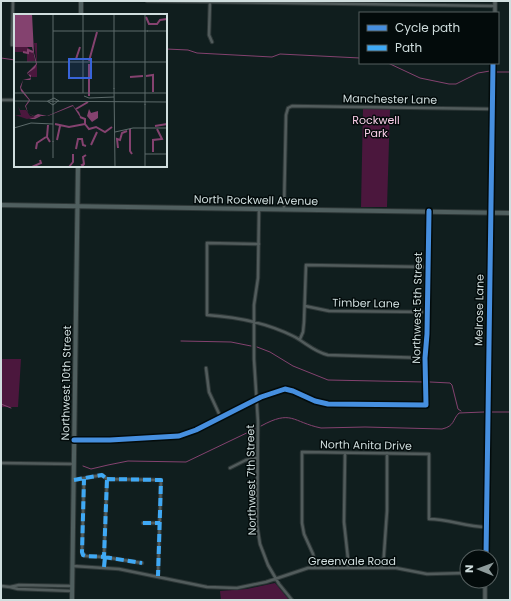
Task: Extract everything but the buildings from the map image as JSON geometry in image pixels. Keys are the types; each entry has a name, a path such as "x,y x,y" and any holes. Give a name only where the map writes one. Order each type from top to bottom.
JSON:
{"main road":[{"path":"81,1 81,14"},
{"name":"Northwest 10th Street","path":"72,600 78,167"},
{"name":"North Rockwell Avenue","path":"1,205 510,212"}],"street":[{"path":"12,45 13,1"},
{"path":"147,1 309,2 417,6 495,6"},
{"path":"389,5 390,1"},
{"path":"417,6 418,1"},
{"path":"463,1 463,6"},
{"path":"495,1 495,12"},
{"path":"210,2 209,35 212,42"},
{"name":"Melrose Lane","path":"486,549 490,212 494,64"},
{"path":"1,100 14,100"},
{"name":"Manchester Lane","path":"284,209 286,115 288,108 294,106 493,109"},
{"name":"Northwest 7th Street","path":"259,208 259,244 254,322 254,376 258,422 257,525 263,555 276,579 292,600"},
{"name":"Northwest 5th Street","path":"256,400 285,389 315,401 328,404 426,405 425,358 429,211"},
{"path":"259,244 207,243 207,315 233,316 254,322 300,339 319,353 333,356 425,358"},
{"path":"300,339 303,332 306,265 428,267"},
{"name":"Timber Lane","path":"305,306 329,311 427,312"},
{"path":"206,368 209,392 221,418"},
{"path":"74,440 116,440 179,436 221,418 256,400"},
{"name":"North Anita Drive","path":"314,568 314,560 304,534 302,523 302,452 429,454 429,519 442,519 466,526 486,527"},
{"path":"345,453 344,522 349,568"},
{"path":"383,568 387,511 387,453"},
{"path":"230,468 246,460 258,458"},
{"path":"1,463 74,464"},
{"path":"74,480 102,475 107,479 161,480 158,576"},
{"path":"84,479 83,556 105,557 142,563"},
{"path":"104,567 107,479"},
{"path":"143,523 160,523"},
{"name":"Greenvale Road","path":"73,566 104,567 134,571 207,587 246,587 276,579 302,569 314,568 383,568 401,569 427,574 459,573"},
{"path":"10,587 19,584 72,588"},
{"path":"18,589 19,584"},
{"path":"42,585 42,590"},
{"path":"1,586 18,589 42,590 72,588"},
{"path":"485,600 486,589"}],"green space":[{"name":"Rockwell Park","path":"363,108 390,109 387,207 361,207"},
{"path":"1,359 21,359 18,407 1,407"},
{"path":"275,583 289,600 221,600 220,591 247,589"}],"waterway":[{"path":"167,49 188,50 197,53 272,57 280,54 359,58"},
{"path":"1,58 14,60"},
{"path":"390,64 420,78 449,84 456,84 478,73 490,71"},
{"path":"497,72 510,72"},
{"path":"181,341 231,342 251,346"},
{"path":"257,347 270,352 293,366 328,380 424,382"},
{"path":"430,382 450,383 452,385 458,409 461,411"},
{"path":"1,404 11,408"},
{"path":"261,426 279,418 292,418 321,428 365,427 442,429 449,426 459,413 484,412"},
{"path":"492,412 510,412"},
{"path":"83,466 91,469 128,461 186,462 255,429"}],"marked path":[{"path":"74,480 102,475 107,479 104,557 86,556 83,555 82,552 84,479"},
{"path":"107,479 161,480 158,576"},
{"path":"143,523 160,523"},
{"path":"104,557 142,563"},
{"path":"104,567 105,557"}],"cycle path":[{"path":"486,549 493,64"},
{"path":"74,440 110,440 179,436 196,430 261,397 285,389 315,401 328,404 426,405 425,358 427,334 429,211"}]}
